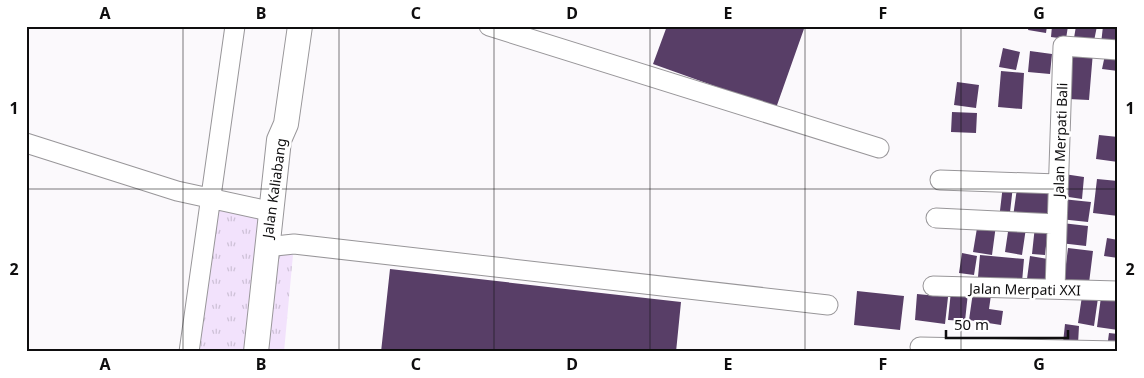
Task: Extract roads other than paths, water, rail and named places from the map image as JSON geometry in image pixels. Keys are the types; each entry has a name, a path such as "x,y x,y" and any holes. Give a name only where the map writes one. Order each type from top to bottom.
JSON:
{"main road":[{"name":"Jalan Kaliabang","path":"256,352 266,247 273,212 279,140 286,124 300,26"}],"street":[{"path":"189,352 235,26"},
{"path":"489,26 880,148"},
{"name":"Jalan Merpati Bali","path":"1055,289 1063,46 1118,50"},
{"path":"26,143 178,190 273,212"},
{"path":"940,180 1058,184"},
{"path":"936,218 1057,224"},
{"path":"266,247 294,244 828,305"},
{"name":"Jalan Merpati XXI","path":"933,286 1118,291"},
{"path":"920,347 1118,351"}]}
